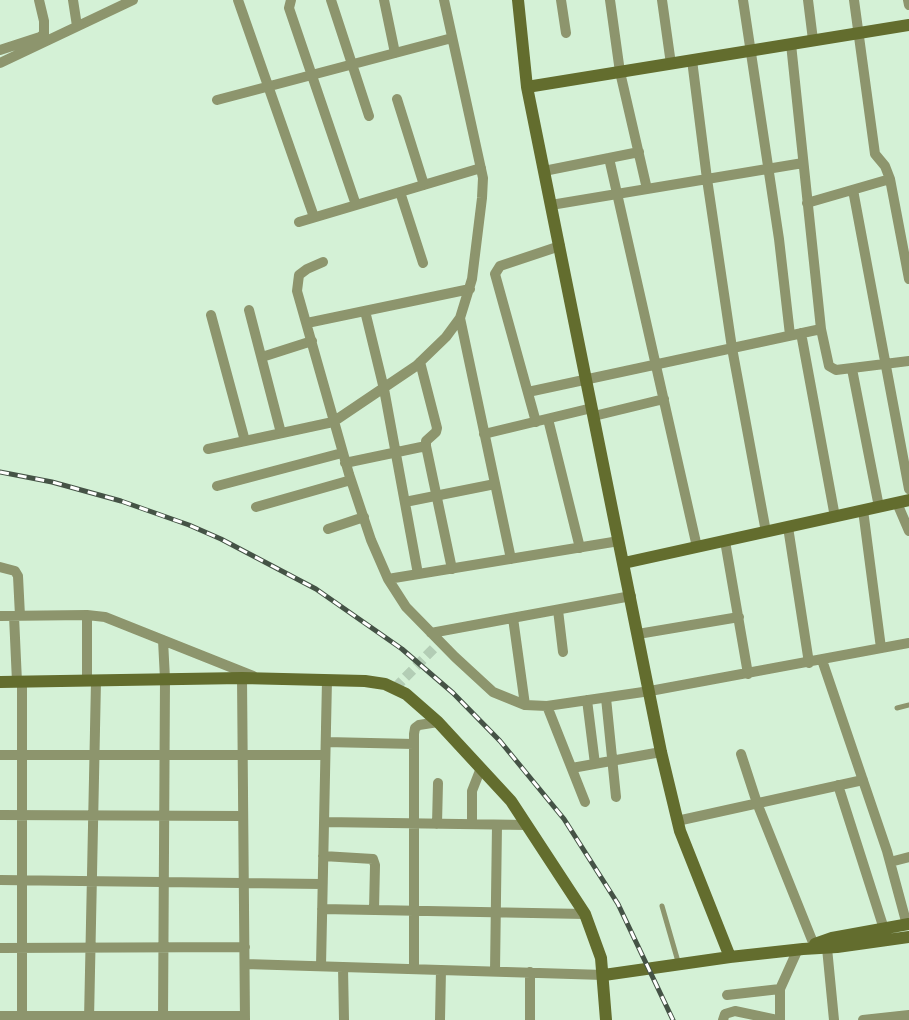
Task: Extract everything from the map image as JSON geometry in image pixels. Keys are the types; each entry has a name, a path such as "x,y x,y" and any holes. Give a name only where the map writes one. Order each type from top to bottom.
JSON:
{"street":[{"path":"0,50 44,34 44,21 39,0"},
{"path":"73,0 77,26"},
{"path":"0,63 132,0"},
{"path":"238,0 314,217"},
{"path":"291,0 289,8 356,205"},
{"path":"331,0 369,116"},
{"path":"384,0 395,53"},
{"path":"208,449 333,422 420,362 446,337 460,318 470,288 482,198 481,168 444,0"},
{"path":"518,0 528,87 661,752 677,821 730,957"},
{"path":"561,0 566,33"},
{"path":"610,0 621,72 647,189"},
{"path":"663,0 671,64"},
{"path":"743,0 795,334 835,517"},
{"path":"808,0 813,40"},
{"path":"854,0 875,154 885,166 890,179 909,279"},
{"path":"908,0 909,5"},
{"path":"528,87 909,25"},
{"path":"218,100 452,38"},
{"path":"791,44 821,329 829,366 836,370 909,361"},
{"path":"692,60 732,348 766,532"},
{"path":"397,99 424,185"},
{"path":"544,171 639,152"},
{"path":"609,158 697,547"},
{"path":"551,205 803,163"},
{"path":"299,222 481,168"},
{"path":"807,203 890,179"},
{"path":"853,190 909,489"},
{"path":"400,192 423,263"},
{"path":"536,422 495,274 500,266 560,246"},
{"path":"323,262 299,275 297,291 344,458 388,579 406,606 431,633 493,692 525,705 547,706 650,692 909,643"},
{"path":"307,323 470,288"},
{"path":"249,310 281,433"},
{"path":"365,311 384,389 418,574"},
{"path":"211,315 245,441"},
{"path":"460,318 511,559"},
{"path":"528,392 821,329"},
{"path":"262,357 312,341"},
{"path":"420,362 437,428 436,432 426,441 426,446 452,569"},
{"path":"852,369 879,507"},
{"path":"484,434 548,419 664,399"},
{"path":"548,419 580,548"},
{"path":"217,486 344,458 396,453 426,446"},
{"path":"256,507 351,480"},
{"path":"405,502 495,484"},
{"path":"624,563 903,502 909,531"},
{"path":"863,510 881,648"},
{"path":"328,529 364,517"},
{"path":"788,527 809,663"},
{"path":"725,540 748,674"},
{"path":"388,579 619,541"},
{"path":"0,567 15,571 18,576 17,616 22,755 21,1018"},
{"path":"431,633 631,596"},
{"path":"558,610 563,652"},
{"path":"87,615 94,755 89,1018"},
{"path":"0,616 87,615 105,617 258,678"},
{"path":"638,634 738,617"},
{"path":"513,618 525,705"},
{"path":"163,640 165,679 163,1018"},
{"path":"822,660 890,862 909,931"},
{"path":"0,1016 21,1018 245,1018 242,678"},
{"path":"0,682 258,678 365,681 385,684 406,693 438,722 511,801 585,914 601,958 606,1020"},
{"path":"321,966 327,680"},
{"path":"606,698 616,796"},
{"path":"587,700 595,764"},
{"path":"547,706 585,802"},
{"path":"414,969 415,728 419,725 438,722"},
{"path":"326,742 414,744"},
{"path":"572,768 661,752"},
{"path":"0,755 325,754"},
{"path":"741,754 805,948"},
{"path":"472,824 472,791 481,768"},
{"path":"677,821 863,780"},
{"path":"437,824 438,783"},
{"path":"838,785 884,929"},
{"path":"0,815 243,816"},
{"path":"324,822 527,825"},
{"path":"495,971 497,825"},
{"path":"323,856 373,859 375,865 374,910"},
{"path":"890,862 909,857"},
{"path":"0,880 322,884"},
{"path":"322,909 585,914"},
{"path":"723,1020 725,1014 735,1011 779,1020 780,989 805,948 832,938 884,929 909,931"},
{"path":"245,964 604,975 730,957 805,948 827,948 909,931"},
{"path":"0,948 244,947"},
{"path":"827,948 834,1020"},
{"path":"343,967 344,1020"},
{"path":"440,1020 441,970"},
{"path":"530,972 530,1020"},
{"path":"727,995 780,989"},
{"path":"863,1020 909,1015"}],"lane":[{"path":"897,708 909,705"},
{"path":"662,906 679,965"}],"tunnel":[{"path":"395,688 440,642"}],"railway":[{"path":"0,472 52,482 121,501 221,539 316,589 402,649 453,693 500,741 564,819 618,904 673,1020"}]}
